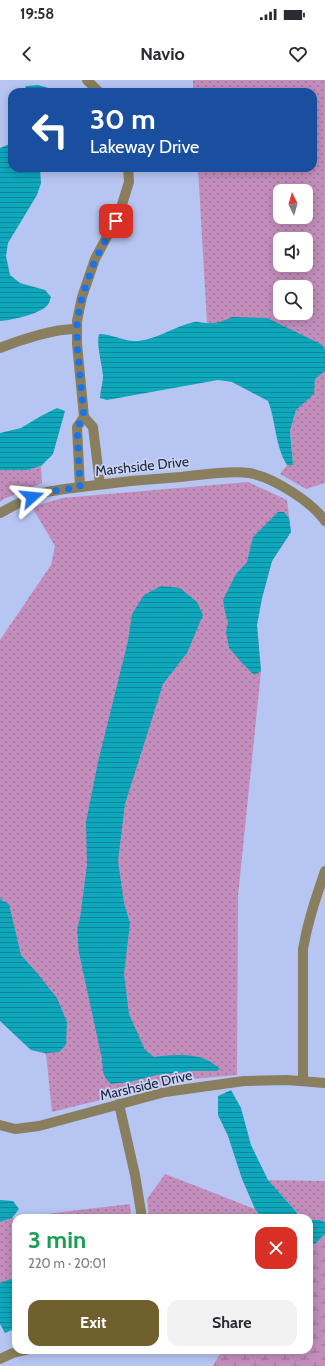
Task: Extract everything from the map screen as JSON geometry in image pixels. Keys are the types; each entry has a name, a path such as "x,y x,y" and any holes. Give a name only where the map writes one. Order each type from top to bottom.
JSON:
{"street":[{"path":"87,80 95,88"},
{"path":"100,484 93,427 84,417 78,367 77,321 82,297 95,260 119,214 129,182 128,172"},
{"path":"0,348 51,332 77,329"},
{"path":"80,487 77,427 84,417"},
{"name":"Marshside Drive","path":"0,513 46,492 100,484 224,473 249,473 270,480 303,499 325,521"},
{"path":"304,1080 303,949 312,908 325,871"},
{"name":"Marshside Drive","path":"0,1125 15,1129 39,1126 165,1092 244,1081 304,1080 325,1082"},
{"path":"119,1104 135,1175 141,1214"},
{"path":"0,1359 12,1353"}],"green space":[{"path":"193,80 325,80 325,483 306,489 280,474 287,465 293,465 290,431 296,410 207,323 198,172 317,172 317,88 193,88"},
{"path":"41,466 42,483 0,502 0,470 27,470"},
{"path":"248,482 287,500 291,532 272,561 262,598 257,625 261,671 238,896 237,1075 181,1080 52,1112 46,1054 31,1050 0,1021 0,640 51,565 55,546 32,507 62,498"},
{"path":"165,1174 255,1209 259,1214 149,1214 147,1199"},
{"path":"268,1180 325,1181 325,1222 320,1220 313,1221 313,1214 300,1214 287,1203"},
{"path":"130,1204 131,1214 46,1214"},
{"path":"12,1218 12,1279 0,1283 0,1222"},
{"path":"325,1234 325,1366 213,1366 220,1354 313,1354 313,1245"}],"shaded area":[{"path":"38,85 48,88 25,88 26,86"},
{"path":"8,145 8,172 40,172 41,183 37,195 8,243 6,256 10,275 20,283 45,290 51,297 46,307 34,313 19,318 0,321 0,148"},
{"path":"232,317 267,318 321,344 325,349 325,371 315,379 314,394 296,410 290,431 293,465 287,465 283,458 268,401 232,382 218,380 107,400 100,398 103,376 99,349 99,334 138,341 153,338 180,326 194,322 213,323"},
{"path":"57,408 65,411 53,454 41,466 27,470 0,470 0,433 21,428"},
{"path":"278,512 284,512 289,518 291,532 272,561 262,598 257,625 261,671 254,675 229,648 226,632 228,622 223,600 236,574 247,562 253,537"},
{"path":"161,586 180,588 197,602 203,615 187,653 163,684 125,804 118,861 124,903 130,923 124,974 129,1014 145,1050 154,1057 180,1055 194,1056 211,1062 220,1069 217,1071 193,1071 157,1075 129,1082 111,1084 104,1073 79,953 77,930 87,865 86,822 98,762 128,641 132,614 144,595"},
{"path":"0,896 1,900 9,904 21,955 57,998 67,1022 66,1045 59,1052 46,1053 31,1050 0,1021"},
{"path":"231,1090 241,1108 251,1145 268,1180 298,1214 259,1214 255,1209 242,1179 228,1136 218,1115 218,1096"},
{"path":"0,1200 13,1201 19,1209 15,1214 12,1214 12,1218 0,1222"},
{"path":"313,1220 320,1220 325,1222 325,1234 313,1245"},
{"path":"12,1279 12,1330 5,1333 0,1324 0,1283"}],"route":[{"path":"32,497 46,492 80,487 77,427 84,417 80,391 77,321 82,297 95,260 116,221"}]}
